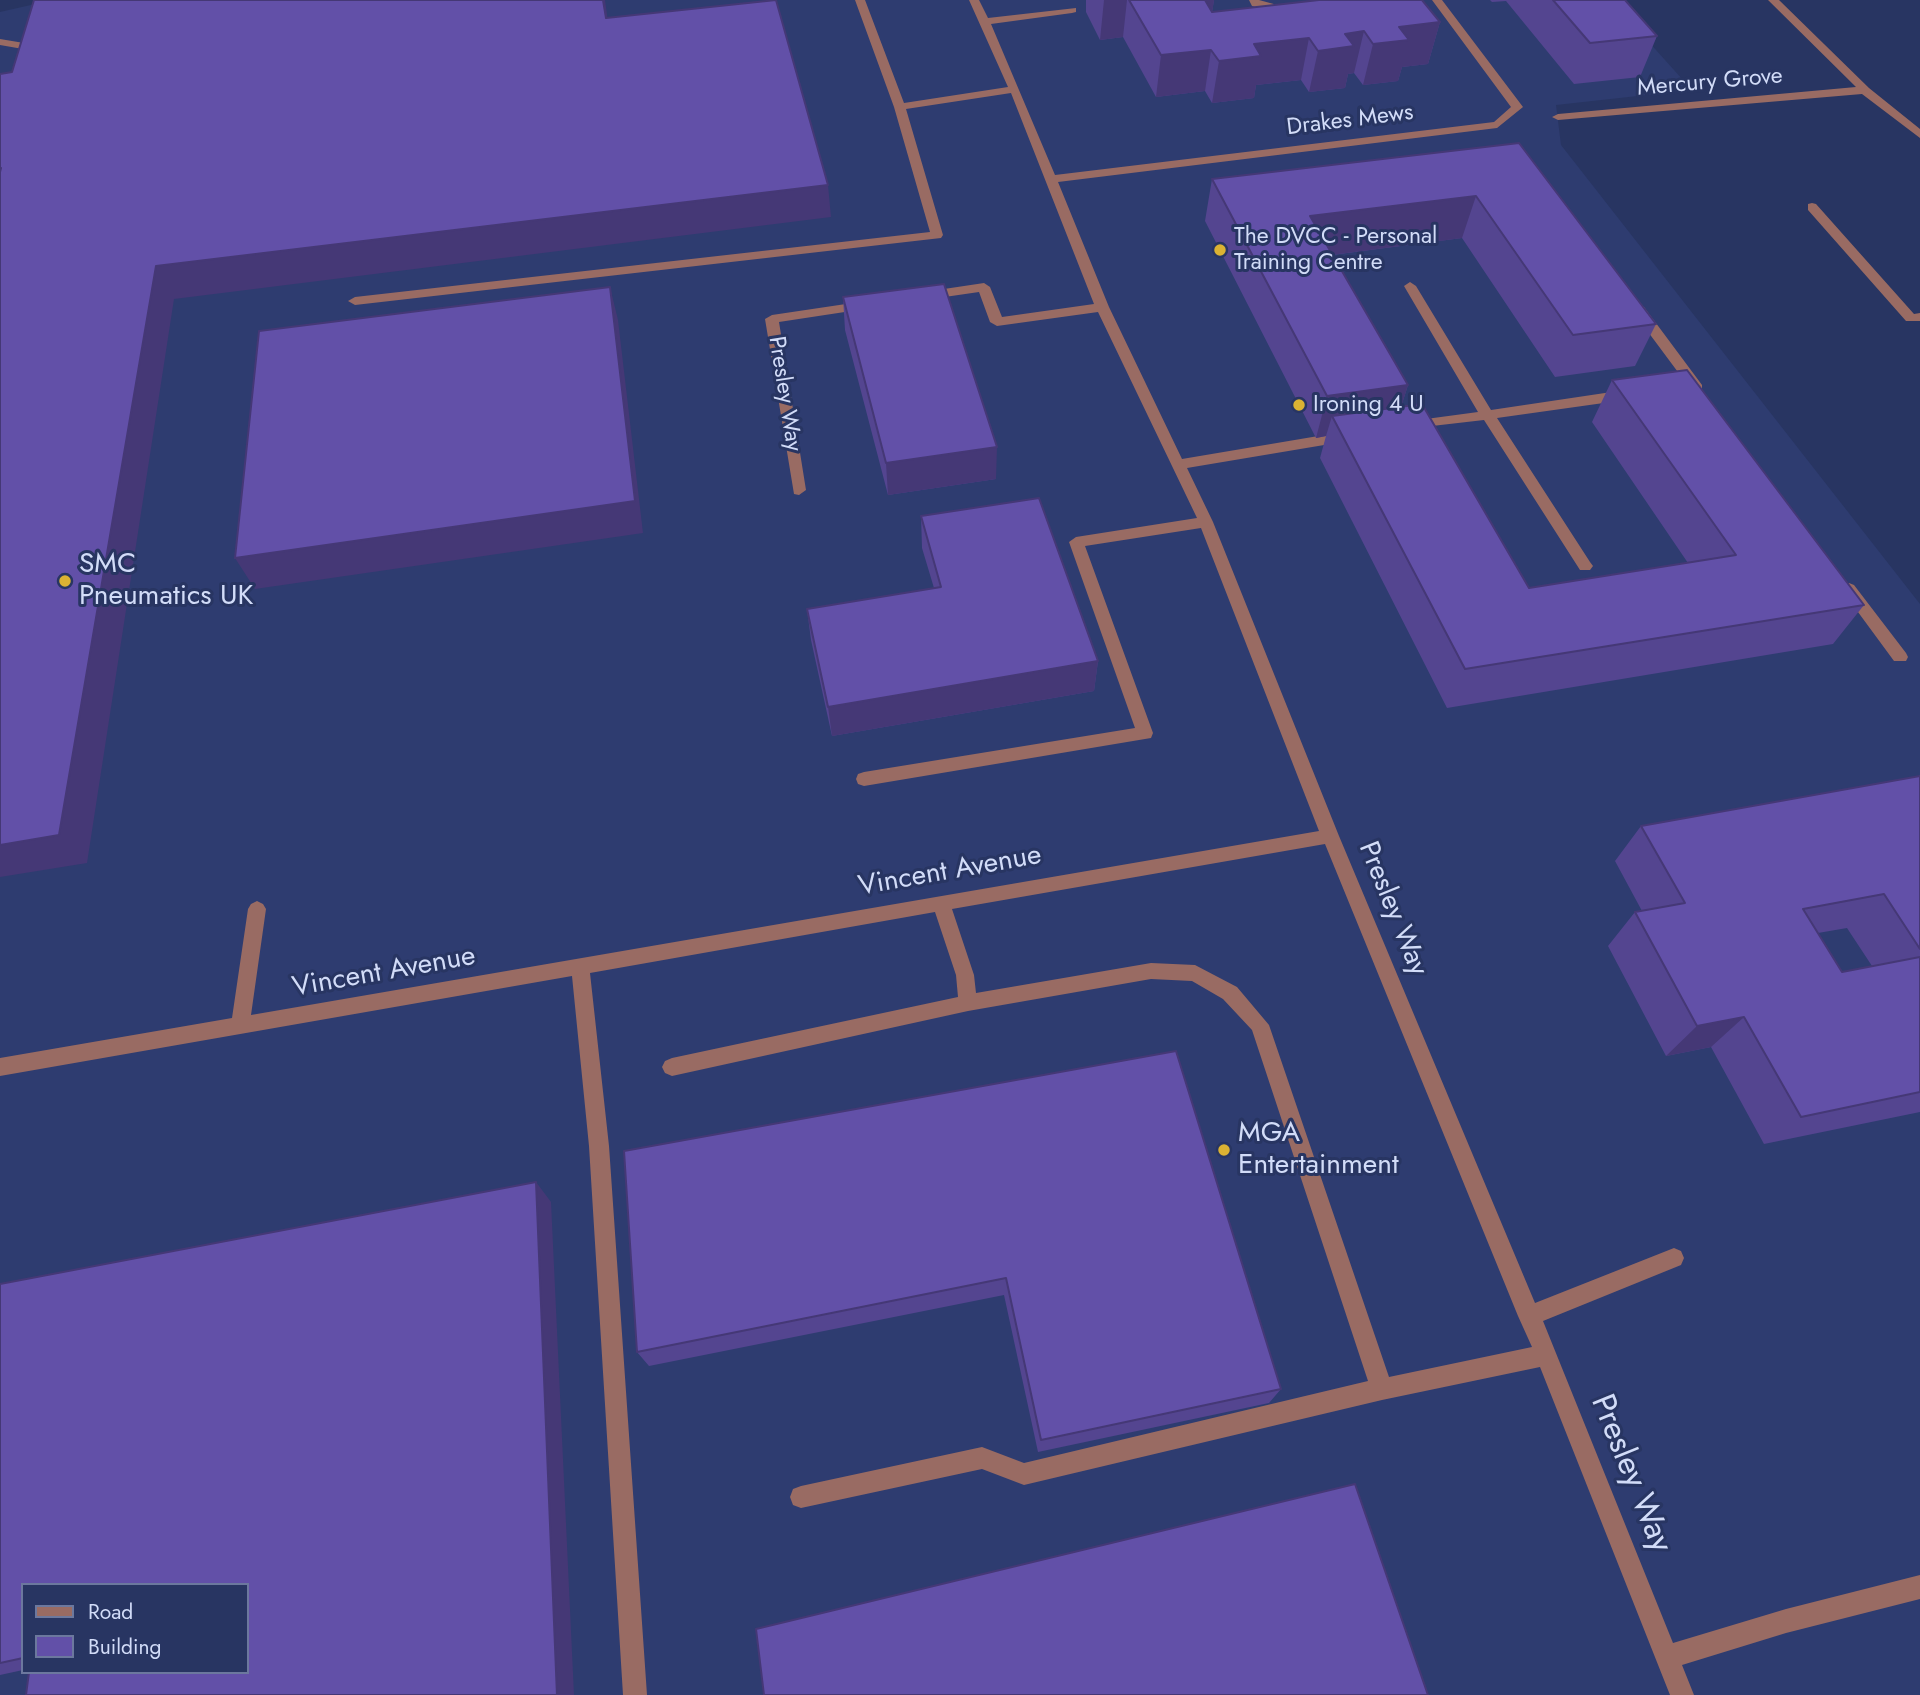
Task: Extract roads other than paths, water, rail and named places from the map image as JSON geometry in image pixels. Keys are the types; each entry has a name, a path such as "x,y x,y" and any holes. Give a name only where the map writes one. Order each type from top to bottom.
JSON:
{"street":[{"path":"355,301 937,235 900,107 860,0"},
{"name":"Presley Way","path":"974,0 1015,89 1102,307 1206,522 1330,836 1546,1355 1682,1695"},
{"path":"1254,0 1256,4 1277,10 1302,8"},
{"name":"Drakes Mews","path":"1050,179 1496,125 1517,107 1437,0"},
{"name":"Mercury Grove","path":"1773,0 1865,90 1920,135"},
{"path":"984,22 1072,10"},
{"path":"0,42 26,46 34,59 19,75 0,83"},
{"path":"900,107 1015,89"},
{"name":"Mercury Grove","path":"1558,117 1865,90"},
{"path":"1812,207 1917,321"},
{"path":"1410,286 1486,413 1585,566"},
{"path":"905,299 984,287 997,322 1102,307"},
{"path":"1632,300 1695,391"},
{"name":"Presley Way","path":"799,490 772,319 878,303"},
{"path":"1394,428 1644,393"},
{"path":"1179,464 1368,433"},
{"path":"864,779 1145,733 1076,542 1206,522"},
{"path":"1843,581 1899,657"},
{"name":"Vincent Avenue","path":"0,1067 1330,836"},
{"path":"940,902 965,975 968,1003"},
{"name":"Vincent Avenue","path":"240,1027 257,909"},
{"path":"580,966 599,1146 635,1695"},
{"path":"672,1067 968,1003 1151,971 1195,973 1230,993 1260,1025 1382,1389"},
{"path":"1529,1316 1674,1258"},
{"path":"801,1497 982,1458 1024,1474 1382,1389 1546,1355"},
{"path":"1668,1657 1786,1621 1920,1587"}],"place":[{"name":"The DVCC - Personal Training Centre","path":"1220,250"},
{"name":"Ironing 4 U","path":"1299,405"},
{"name":"SMC Pneumatics UK","path":"65,581"},
{"name":"MGA Entertainment","path":"1224,1150"}]}
